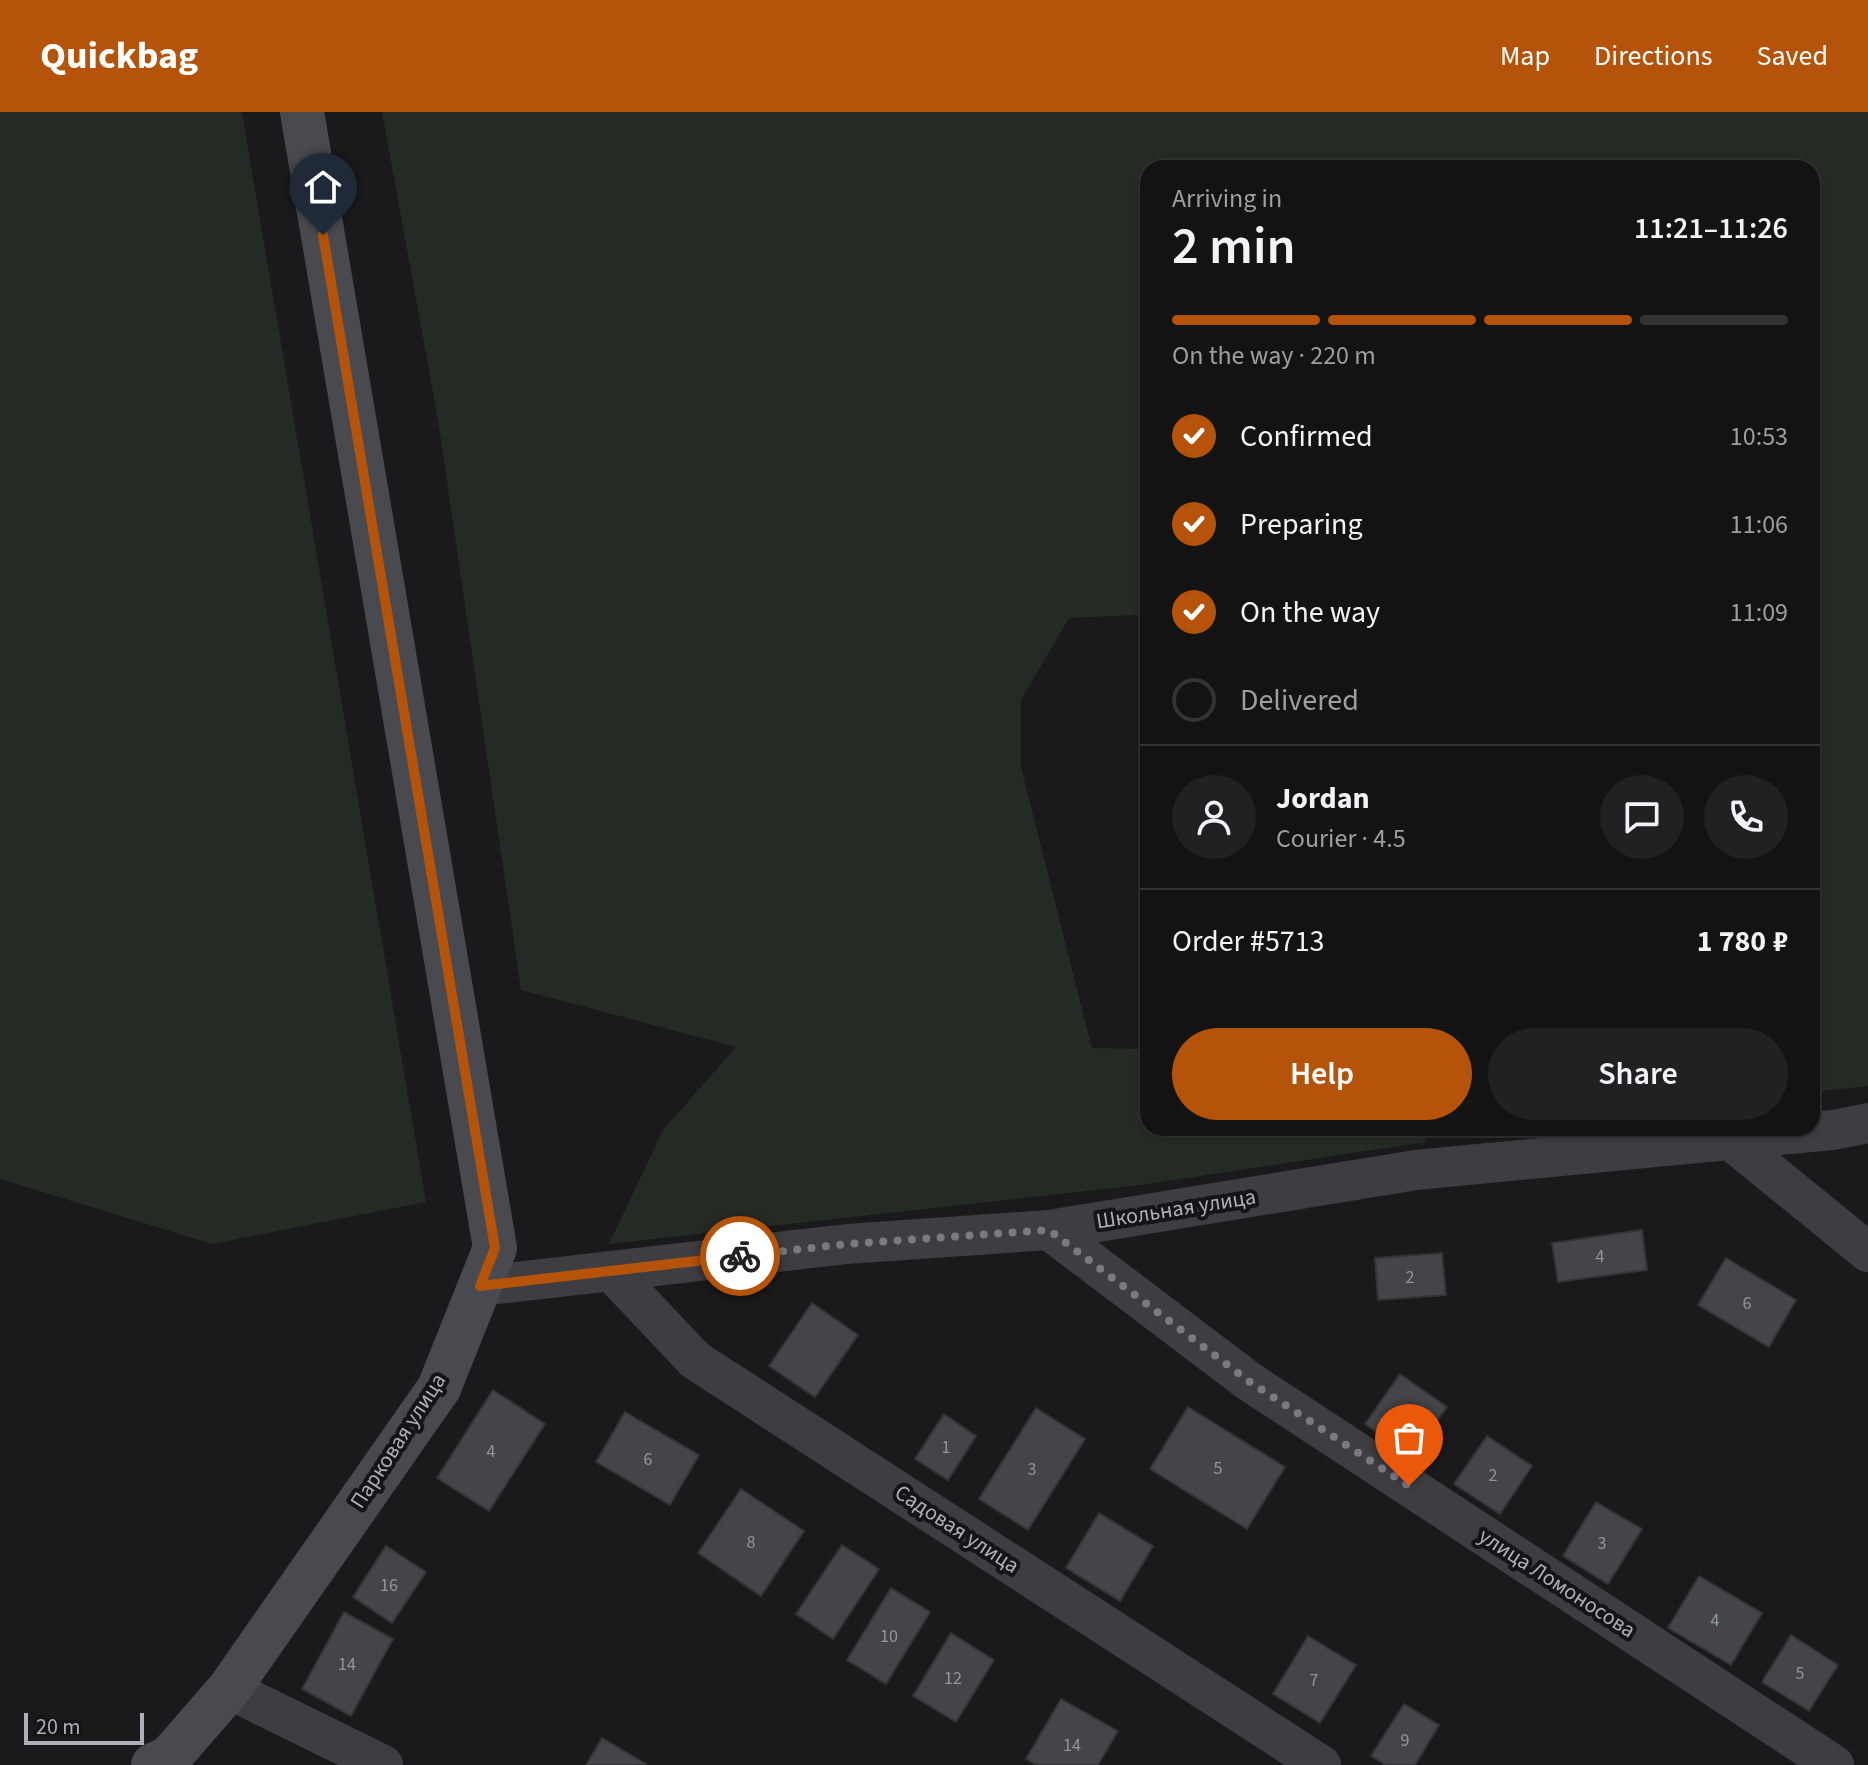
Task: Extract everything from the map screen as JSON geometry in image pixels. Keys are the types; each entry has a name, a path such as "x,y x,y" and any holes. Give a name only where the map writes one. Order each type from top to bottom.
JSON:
{"street":[{"name":"Парковая улица","path":"153,1765 169,1758 229,1689 439,1388 495,1248 302,112"},
{"name":"Школьная улица","path":"1820,1131 1868,1123"},
{"name":"Школьная улица","path":"480,1286 847,1244 1049,1230 1416,1170 1764,1136"},
{"path":"1729,1139 1868,1252"},
{"name":"улица Ломоносова","path":"1049,1230 1250,1382 1834,1765"},
{"name":"Садовая улица","path":"611,1271 695,1360 1321,1765"},
{"path":"229,1689 383,1765"}],"shaded area":[{"path":"0,112 242,112 426,1202 212,1244 0,1179"},
{"path":"382,112 1868,112 1868,1086 1820,1091 1820,160 1140,160 1140,619 1137,615 1069,618 1021,700 1021,767 1092,1048 1140,1049 1140,1136 1428,1136 1425,1142 1141,1185 609,1244 663,1130 736,1047 521,990 438,420"}],"building":[{"path":"1642,1230 1647,1270 1558,1282 1552,1243"},
{"path":"1442,1253 1446,1295 1378,1300 1375,1258"},
{"path":"1726,1258 1796,1300 1769,1347 1698,1305"},
{"path":"812,1303 858,1335 815,1397 769,1366"},
{"path":"1400,1374 1447,1407 1412,1457 1365,1424"},
{"path":"493,1390 545,1424 489,1511 437,1478"},
{"path":"1188,1407 1285,1467 1247,1529 1150,1469"},
{"path":"1036,1408 1085,1439 1028,1530 979,1499"},
{"path":"625,1412 699,1455 670,1505 596,1462"},
{"path":"944,1414 976,1436 948,1480 915,1459"},
{"path":"1487,1436 1532,1466 1500,1514 1454,1484"},
{"path":"741,1489 804,1531 761,1596 698,1553"},
{"path":"1596,1502 1642,1529 1608,1584 1563,1556"},
{"path":"1099,1513 1153,1546 1120,1601 1066,1568"},
{"path":"842,1545 879,1569 833,1639 796,1614"},
{"path":"386,1546 426,1572 392,1623 353,1597"},
{"path":"1699,1576 1762,1613 1731,1665 1668,1628"},
{"path":"891,1588 930,1612 886,1684 847,1660"},
{"path":"344,1612 393,1639 351,1716 302,1689"},
{"path":"951,1633 994,1660 956,1722 913,1696"},
{"path":"1791,1635 1838,1665 1809,1711 1762,1682"},
{"path":"1308,1636 1356,1665 1320,1723 1273,1694"},
{"path":"1061,1699 1118,1731 1098,1765 1036,1765 1026,1759"},
{"path":"1404,1704 1439,1725 1415,1765 1386,1765 1371,1756"},
{"path":"602,1738 646,1764 586,1765"}],"way so far":[{"path":"740,1256 847,1244 1049,1230 1250,1382 1409,1486"}],"route":[{"path":"323,235 495,1248 480,1286 740,1256"}]}
